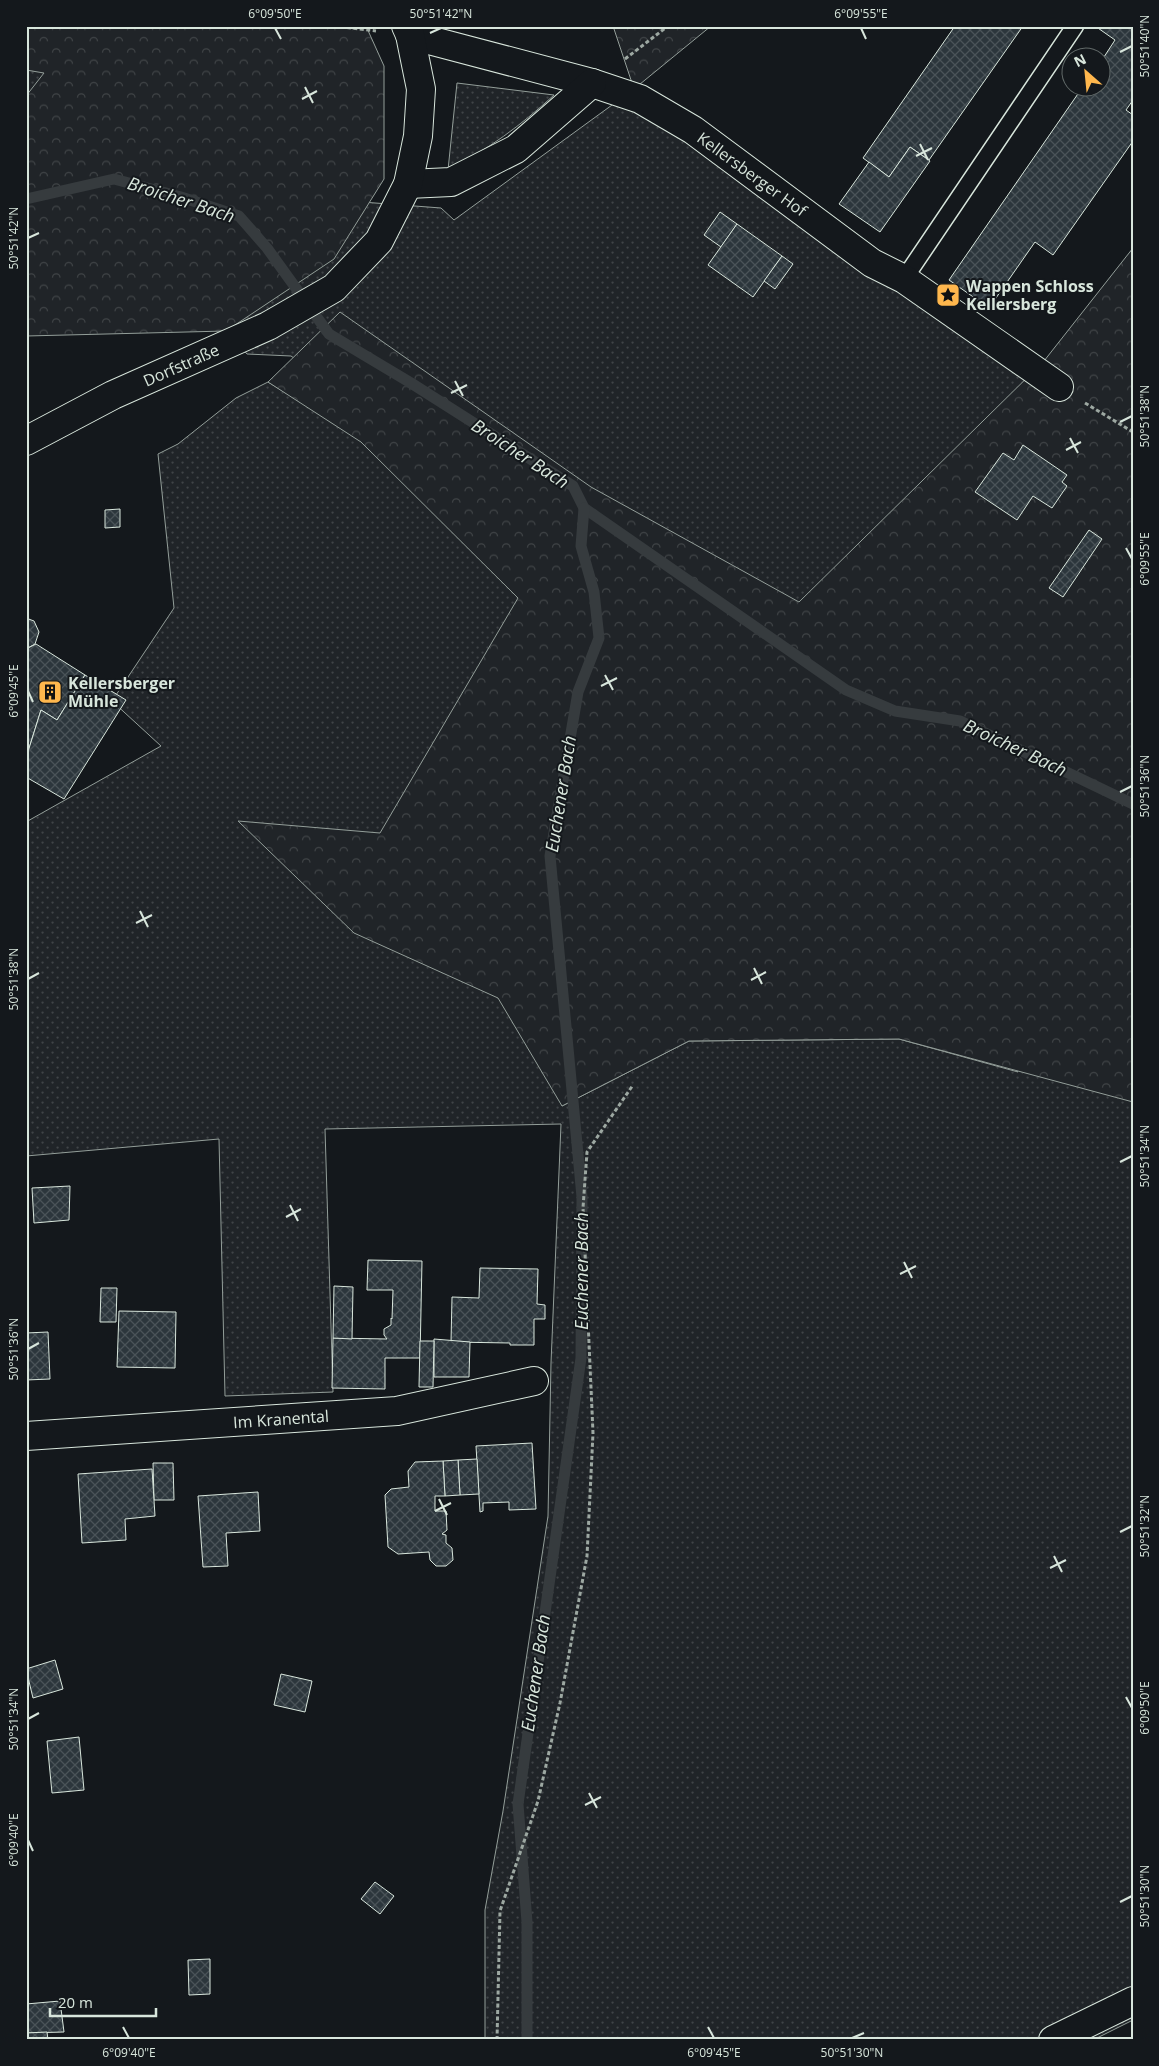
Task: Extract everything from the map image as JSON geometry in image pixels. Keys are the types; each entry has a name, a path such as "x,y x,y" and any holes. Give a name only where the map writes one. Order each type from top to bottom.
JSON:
{"street":[{"name":"Kellersberger Hof","path":"408,30 592,83 640,99 693,130 872,263 904,279 1059,388"},
{"name":"Dorfstraße","path":"26,441 113,395 268,326 334,288 380,241 408,184 418,136 421,89 408,30"},
{"path":"408,184 451,182 516,148 592,83"},
{"name":"Im Kranental","path":"26,1436 397,1411 534,1380"},
{"path":"1053,2040 1133,2000"}],"lane":[{"path":"904,279 1075,26"}],"path":[{"path":"592,83 668,26"},
{"path":"1059,388 1133,432"},
{"path":"497,2040 500,1911 538,1801 560,1703 587,1556 593,1434 583,1208 587,1152 633,1085"}],"green space":[{"path":"26,26 362,202 441,208 454,220 634,89 1133,438 1133,2020 1093,2040 485,2040 485,1910 503,1811 548,1516 551,1363 561,1124 325,1129 333,1392 225,1396 219,1139 26,1156 26,822 161,746 112,701 174,608 158,454 178,444 236,398 268,382 286,393 321,377 291,356 247,354 223,326 26,332","holes":["961,987 1018,1072 899,1039 689,1041 562,1106 568,1050"]},
{"path":"26,26 366,26 384,66 384,179 334,259 226,331 26,336 26,96 44,73 26,70"},
{"path":"613,26 711,26 634,89"},
{"path":"457,83 554,95 504,136 448,170"},
{"path":"1133,248 1133,1102 899,1039 689,1041 562,1106 498,998 354,933 238,821 380,833 518,598 361,442 268,382 340,312 591,487 799,602 1044,361"}],"building":[{"path":"955,26 1023,26 929,160 910,147 889,177 863,158"},
{"path":"1095,26 1133,26 1133,100 1126,110 1133,115 1133,141 1053,255 1035,242 989,308 949,280 1075,98 1112,98 1112,48 1110,48 1115,40"},
{"path":"910,147 930,161 880,232 839,204 869,162 889,177"},
{"path":"720,212 737,224 721,247 704,235"},
{"path":"737,224 782,256 753,297 708,265"},
{"path":"782,256 793,264 775,289 764,281"},
{"path":"1023,445 1067,475 1062,482 1067,486 1052,508 1033,496 1017,520 975,492 1003,453 1014,460"},
{"path":"120,509 120,527 105,528 105,510"},
{"path":"1089,530 1102,539 1063,597 1049,588"},
{"path":"26,618 34,621 39,632 35,644 26,649"},
{"name":"Kellersberger Mühle","path":"36,644 85,675 57,720 41,710 26,758 26,649"},
{"path":"85,675 126,700 64,799 26,777 26,758 41,710 57,720"},
{"path":"70,1186 69,1220 34,1223 32,1188"},
{"path":"368,1260 422,1261 420,1358 385,1358 385,1389 332,1388 333,1338 387,1339 384,1335 384,1329 391,1325 393,1290 367,1290"},
{"path":"480,1268 538,1269 537,1304 545,1305 545,1319 534,1319 534,1345 451,1342 452,1297 479,1298"},
{"path":"334,1286 353,1287 352,1339 333,1338"},
{"path":"101,1288 117,1288 116,1322 100,1322"},
{"path":"119,1311 176,1312 175,1368 117,1367"},
{"path":"48,1332 50,1379 26,1380 26,1333"},
{"path":"434,1339 470,1342 469,1377 434,1377"},
{"path":"420,1341 434,1341 433,1387 419,1387"},
{"path":"532,1443 536,1509 509,1510 509,1502 483,1503 483,1511 480,1512 476,1446"},
{"path":"477,1459 479,1494 460,1495 458,1460"},
{"path":"458,1460 460,1495 445,1496 443,1461"},
{"path":"443,1461 445,1496 435,1496 435,1511 446,1511 447,1530 442,1534 446,1535 446,1543 452,1548 453,1560 446,1566 436,1566 430,1560 429,1552 398,1554 388,1547 385,1495 391,1489 409,1487 408,1471 415,1462"},
{"path":"153,1463 173,1463 174,1500 154,1500"},
{"path":"152,1469 155,1516 125,1519 126,1540 82,1543 78,1474"},
{"path":"258,1492 260,1531 226,1533 228,1566 203,1567 198,1496"},
{"path":"55,1660 63,1689 33,1698 26,1669"},
{"path":"281,1674 312,1681 305,1712 274,1705"},
{"path":"79,1737 84,1790 52,1793 47,1741"},
{"path":"375,1882 394,1896 380,1914 361,1899"},
{"path":"210,1959 210,1994 189,1995 188,1960"},
{"path":"60,2001 64,2032 26,2033 26,2004"},
{"path":"47,2032 48,2040 26,2040 26,2033"}],"waterway":[{"name":"Broicher Bach","path":"26,199 114,179 181,197 239,216 267,248 329,334 411,383 573,486 584,508 846,690 895,711 960,721 1133,804"},
{"name":"Euchener Bach","path":"527,2040 527,1922 518,1804 581,1358 582,1197 550,856 578,692 599,638 594,592 581,546 584,508"}],"place":[{"name":"Wappen Schloss Kellersberg","path":"948,295"},
{"name":"Kellersberger Mühle","path":"50,692"}]}
